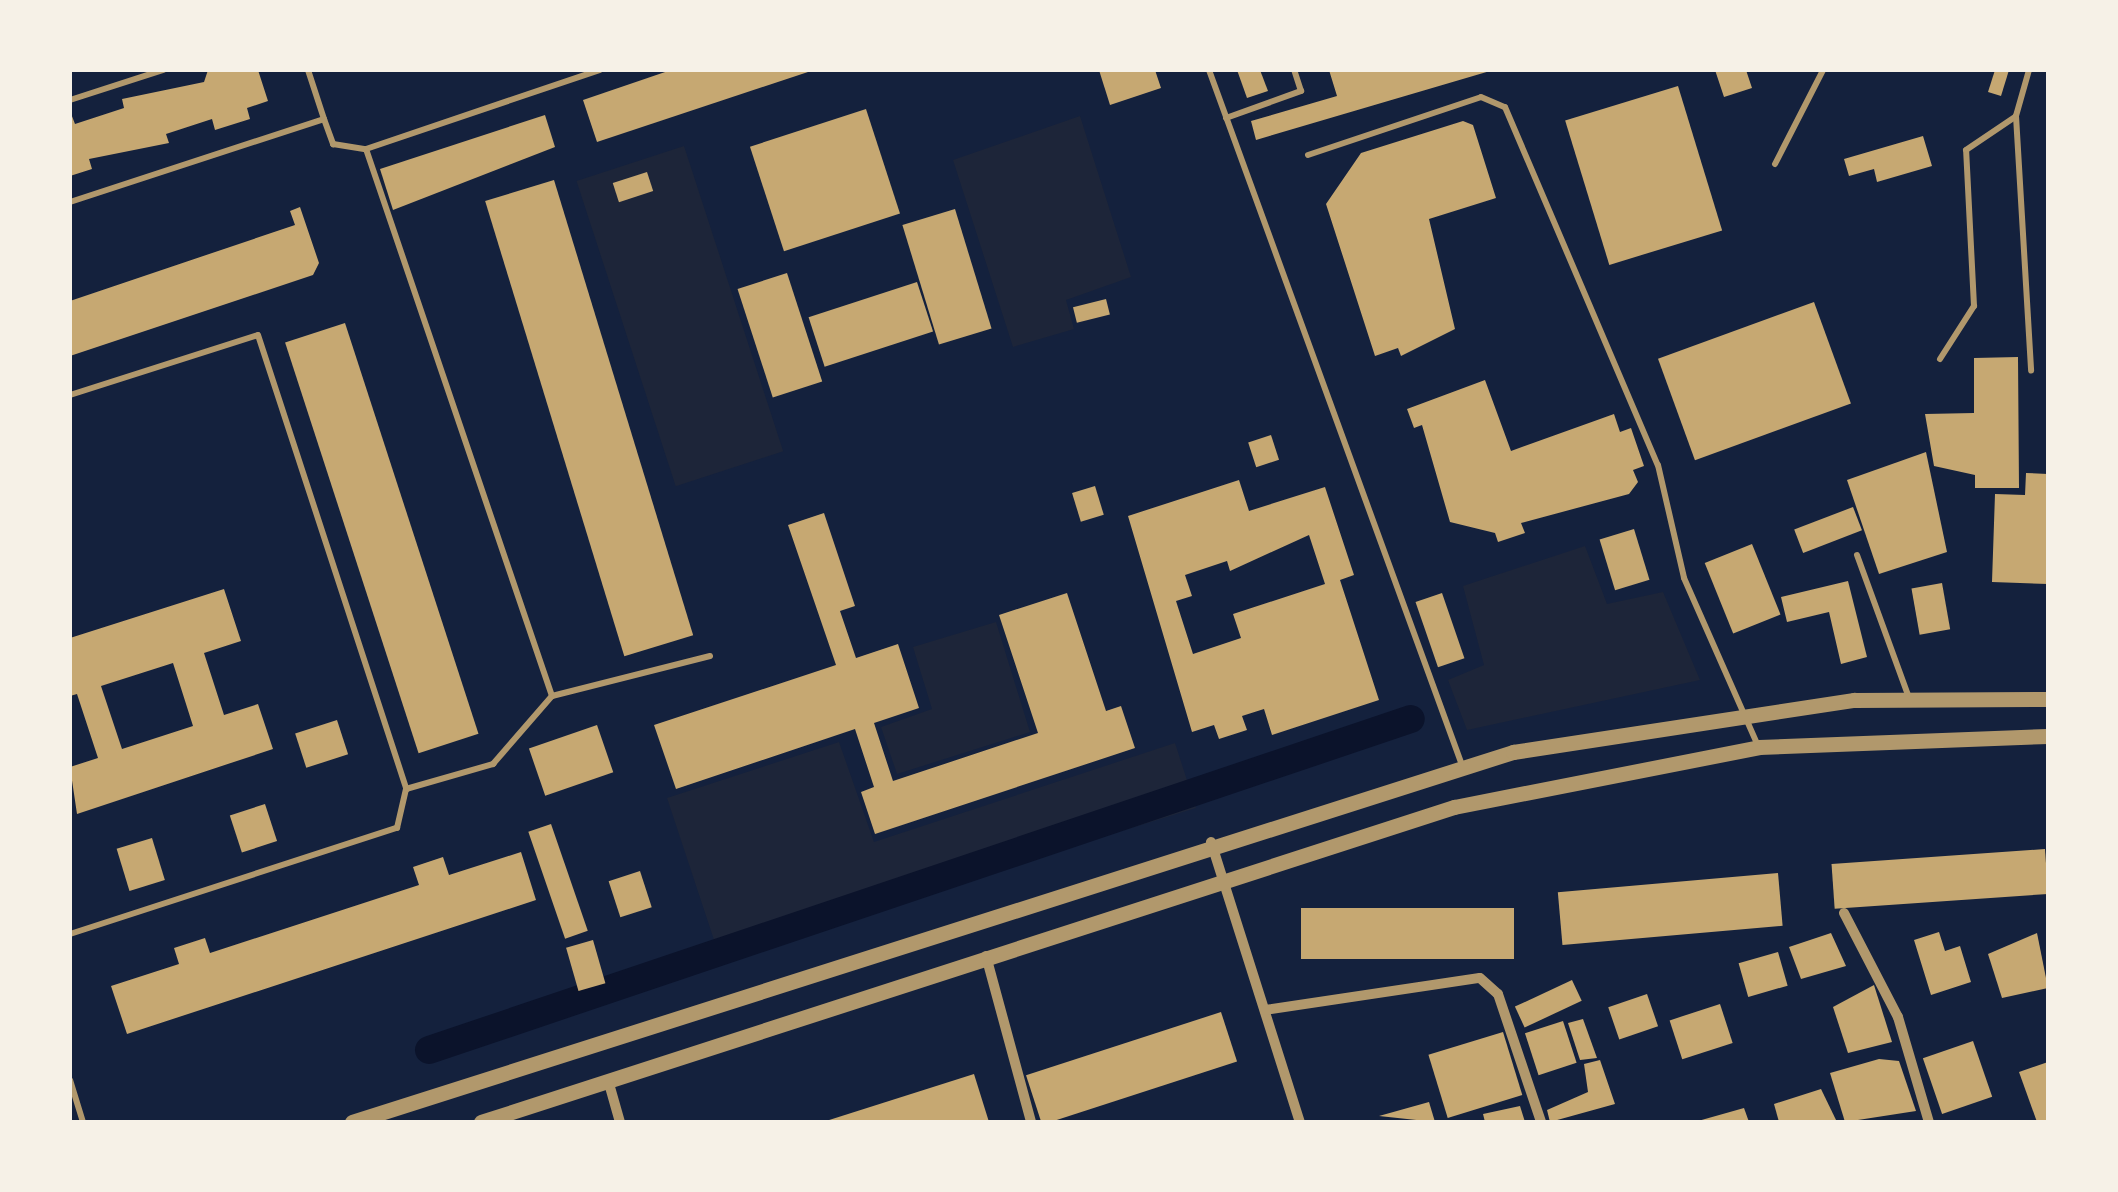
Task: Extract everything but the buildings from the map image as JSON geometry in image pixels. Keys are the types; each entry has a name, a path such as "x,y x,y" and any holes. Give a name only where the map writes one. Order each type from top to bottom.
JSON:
{"street":[{"path":"352,1122 1210,841 1463,766 1744,710 1909,698 2048,700"},
{"path":"481,1122 1454,807 1758,748 2048,736"},
{"path":"1210,841 1300,1122"},
{"path":"1844,913 1898,1017 1928,1122"},
{"path":"986,956 1031,1122"},
{"path":"1264,1010 1492,983 1541,1122"},
{"path":"608,1080 620,1122"}],"lane":[{"path":"70,100 162,70"},
{"path":"308,70 333,144 366,149 600,70"},
{"path":"1208,70 1463,766"},
{"path":"1226,118 1301,91 1294,70"},
{"path":"1775,164 1822,70"},
{"path":"2029,70 2016,116 2031,371"},
{"path":"1308,154 1481,98 1504,106 1658,465 1684,578 1758,748"},
{"path":"1940,359 1974,306 1966,150 2016,116"},
{"path":"70,202 324,119"},
{"path":"366,149 552,696"},
{"path":"70,394 258,336 406,789 397,828 70,934"},
{"path":"1856,556 1909,698"},
{"path":"406,789 493,764 552,696 710,656"},
{"path":"70,1080 83,1122"}],"shaded area":[{"path":"1080,116 1131,277 1066,300 1074,329 1013,347 953,160"},
{"path":"684,146 783,451 676,486 577,181"},
{"path":"1585,546 1607,604 1663,592 1700,680 1467,730 1448,680 1484,665 1463,586"},
{"path":"996,622 1030,732 897,774 881,727 932,709 913,647"},
{"path":"839,742 874,842 1175,743 1196,808 719,955 667,798"}],"waterway":[{"path":"429,1050 1411,719"}]}
